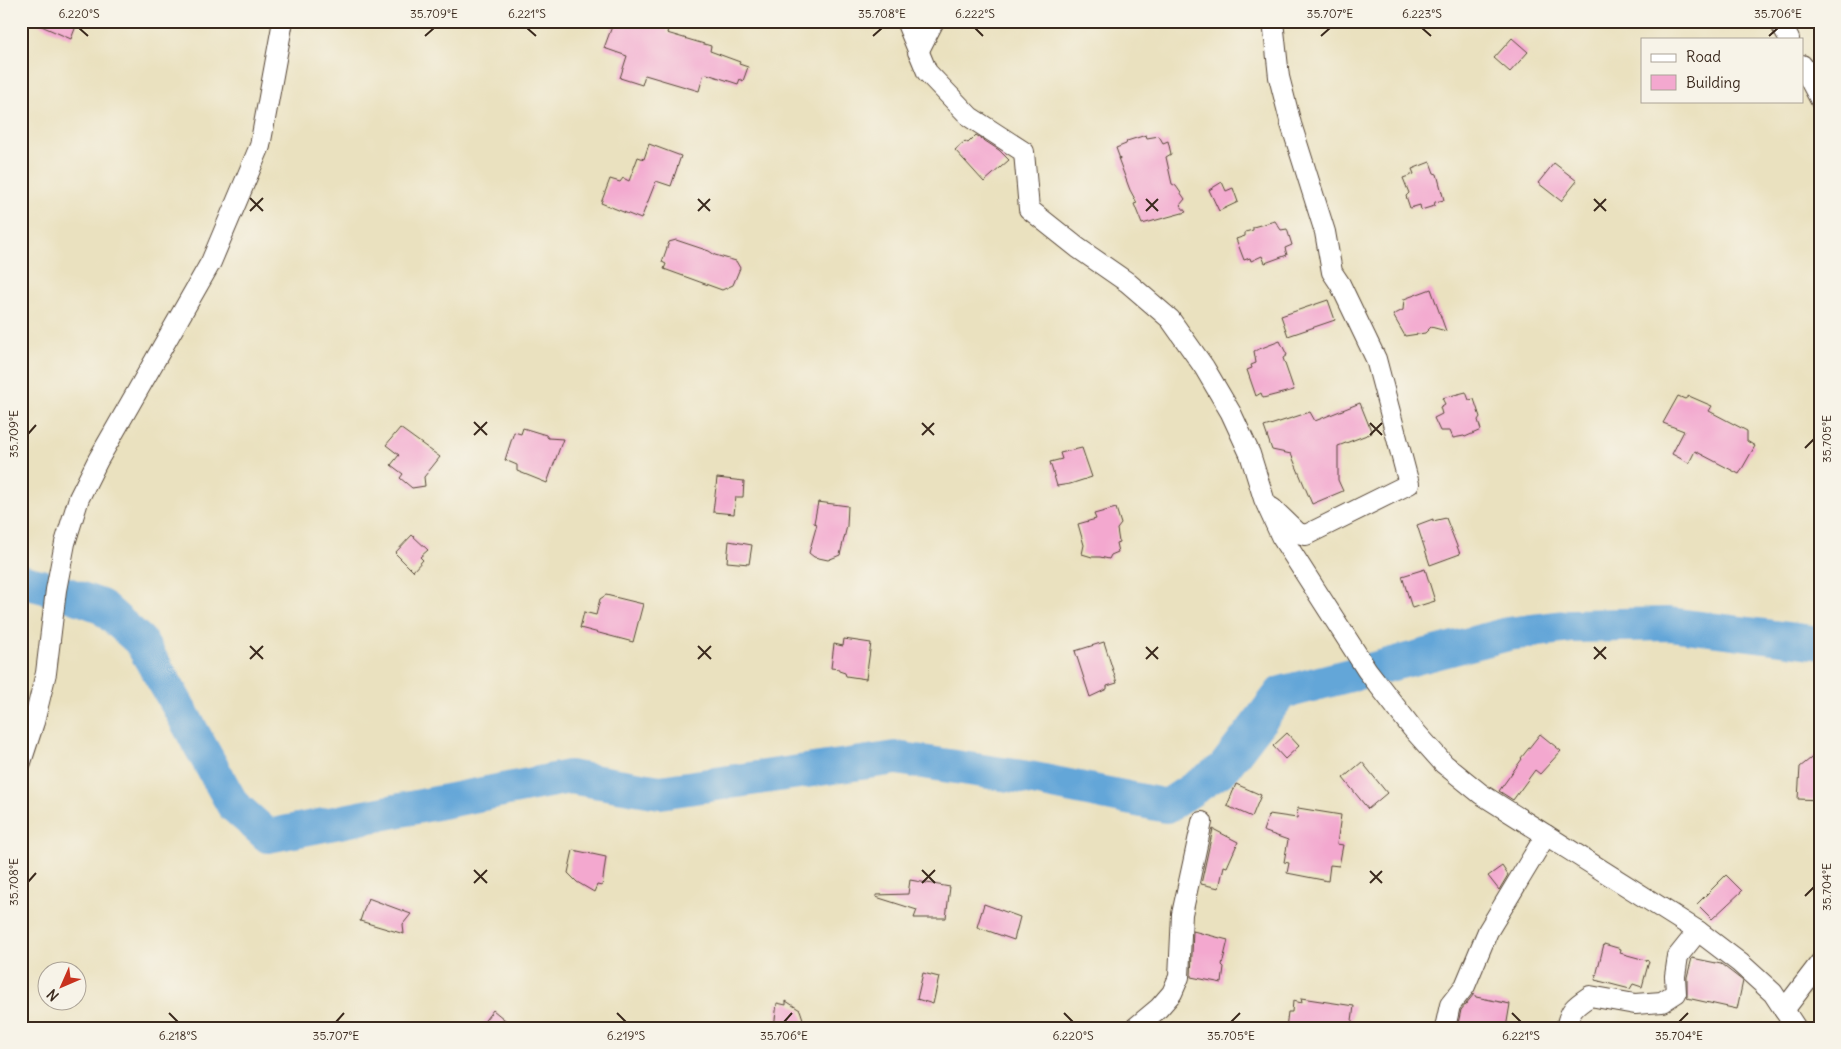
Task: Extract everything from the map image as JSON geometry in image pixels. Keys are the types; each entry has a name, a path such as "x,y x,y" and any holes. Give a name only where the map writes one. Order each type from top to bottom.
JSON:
{"street":[{"path":"21,762 34,722 46,673 56,590 63,553 79,498 98,460 215,253 260,146 283,21"},
{"path":"906,21 926,72 970,116 1024,152 1029,208 1078,248 1127,282 1170,319 1204,367 1231,413 1250,454 1264,499 1281,536 1367,670 1412,728 1444,764 1473,788 1698,931 1740,963 1772,993 1796,1028"},
{"path":"918,52 934,21"},
{"path":"1264,499 1298,533 1306,535 1409,484 1376,359 1340,284 1332,272 1325,232 1278,77 1273,21"},
{"path":"1780,21 1788,38"},
{"path":"1804,69 1820,99"},
{"path":"1135,1028 1159,1008 1172,993 1179,977 1182,914 1202,822"},
{"path":"1445,1028 1450,1005 1465,986 1488,931 1546,835"},
{"path":"1566,1028 1570,1014 1576,1005 1590,996 1635,1004 1662,1002 1676,993 1675,976 1678,956 1698,931"},
{"path":"1784,1010 1820,963"}],"building":[{"path":"30,21 78,21 71,39"},
{"path":"614,21 670,21 667,33 711,46 710,51 740,62 739,64 748,67 743,81 740,79 738,84 704,73 699,91 645,75 642,85 620,78 627,56 604,48"},
{"path":"1512,38 1528,52 1510,72 1494,58"},
{"path":"976,135 999,150 1009,160 984,182 955,150 965,141 968,143"},
{"path":"1146,135 1147,138 1159,136 1163,143 1168,141 1171,154 1166,157 1172,184 1176,186 1185,199 1180,205 1186,212 1142,224 1134,204 1137,203 1130,190 1116,148 1126,144 1127,141"},
{"path":"649,144 681,156 671,186 656,181 641,219 601,203 610,179 620,182 623,178 629,181 638,157 644,159"},
{"path":"1430,162 1434,173 1437,174 1444,200 1435,202 1434,206 1421,210 1420,205 1410,208 1406,196 1409,193 1403,178 1414,174 1412,169"},
{"path":"1554,163 1577,181 1561,201 1538,183"},
{"path":"1222,182 1226,191 1233,188 1238,202 1219,211 1209,190"},
{"path":"1275,221 1281,230 1287,229 1292,245 1285,248 1287,255 1265,263 1262,256 1251,261 1250,258 1244,260 1236,239 1245,236 1245,232 1253,230 1253,227"},
{"path":"676,240 736,261 740,268 733,285 722,290 664,269 666,264 662,262 669,242"},
{"path":"1431,289 1446,331 1431,327 1425,333 1405,336 1393,315 1403,310 1404,299"},
{"path":"1328,300 1335,320 1288,336 1281,316"},
{"path":"1280,341 1287,355 1283,358 1294,390 1263,398 1261,393 1256,396 1247,370 1256,363 1254,351"},
{"path":"1466,392 1469,400 1474,399 1480,417 1478,420 1481,430 1465,437 1453,438 1450,431 1440,431 1434,418 1442,414 1440,407 1445,404 1442,398"},
{"path":"1678,396 1685,399 1689,396 1712,406 1709,411 1747,431 1747,441 1755,446 1739,474 1695,451 1689,463 1672,454 1684,431 1663,423"},
{"path":"1360,403 1372,433 1338,446 1338,480 1343,491 1312,504 1291,454 1272,450 1264,427 1310,412 1315,421"},
{"path":"400,428 440,457 424,477 425,486 412,488 400,478 403,474 391,465 399,455 386,445"},
{"path":"523,428 546,435 548,438 563,439 547,483 517,471 517,465 505,460 514,432 521,434"},
{"path":"1082,448 1092,477 1057,486 1050,462 1062,459 1060,453"},
{"path":"717,478 744,481 743,497 736,497 734,514 713,512"},
{"path":"818,502 848,506 847,526 840,555 828,560 814,557 809,553 817,524 814,523"},
{"path":"1116,508 1121,524 1117,529 1119,542 1116,543 1118,552 1111,555 1109,559 1082,554 1084,545 1078,524 1096,519 1094,514"},
{"path":"1446,518 1460,554 1430,565 1417,525 1433,519 1433,521"},
{"path":"412,535 428,550 420,557 423,560 413,571 395,553"},
{"path":"729,541 752,545 749,564 727,562"},
{"path":"1425,569 1435,601 1412,608 1402,576"},
{"path":"606,595 643,604 633,642 580,628 584,612 596,615 600,599"},
{"path":"844,639 871,643 866,679 846,676 839,669 831,668 834,644 843,646"},
{"path":"1104,642 1117,683 1107,686 1107,689 1090,697 1075,651"},
{"path":"1287,733 1299,746 1285,759 1273,746"},
{"path":"1540,734 1561,751 1540,774 1535,770 1513,800 1499,791"},
{"path":"1820,751 1820,800 1798,799 1800,767"},
{"path":"1362,762 1387,793 1368,809 1343,778"},
{"path":"1236,784 1261,795 1252,817 1227,806"},
{"path":"1298,808 1341,815 1337,844 1343,845 1339,866 1330,865 1328,881 1287,873 1289,863 1284,862 1288,840 1263,831 1269,814 1297,818"},
{"path":"1213,829 1238,842 1227,867 1224,866 1219,888 1201,884"},
{"path":"573,850 606,857 602,886 597,885 594,892 577,882 568,873"},
{"path":"1502,866 1508,875 1499,890 1488,876"},
{"path":"1726,875 1742,891 1712,919 1697,904"},
{"path":"910,880 950,887 946,918 914,918 917,910 876,897 876,895 908,894"},
{"path":"368,898 411,914 403,924 404,934 360,921"},
{"path":"984,904 1020,917 1014,940 977,927"},
{"path":"1193,931 1228,940 1222,965 1224,967 1222,983 1191,977"},
{"path":"1604,944 1621,949 1620,953 1649,961 1642,987 1633,984 1630,989 1595,980"},
{"path":"1692,958 1721,964 1743,981 1737,1009 1687,998 1687,977"},
{"path":"923,973 939,977 933,1004 917,999"},
{"path":"1474,994 1476,997 1510,1004 1506,1028 1457,1028 1461,1010"},
{"path":"1301,998 1354,1006 1351,1028 1286,1028 1288,1012 1292,1012 1293,1001 1302,1003"},
{"path":"786,1001 800,1010 806,1028 774,1028 777,1003 786,1005"},
{"path":"493,1010 515,1028 479,1028"}],"waterway":[{"path":"21,581 56,590 101,606 140,641 233,805 268,836 569,777 660,792 896,758 1029,778 1167,806 1223,769 1281,693 1508,634 1572,626 1669,624 1820,643"}]}
